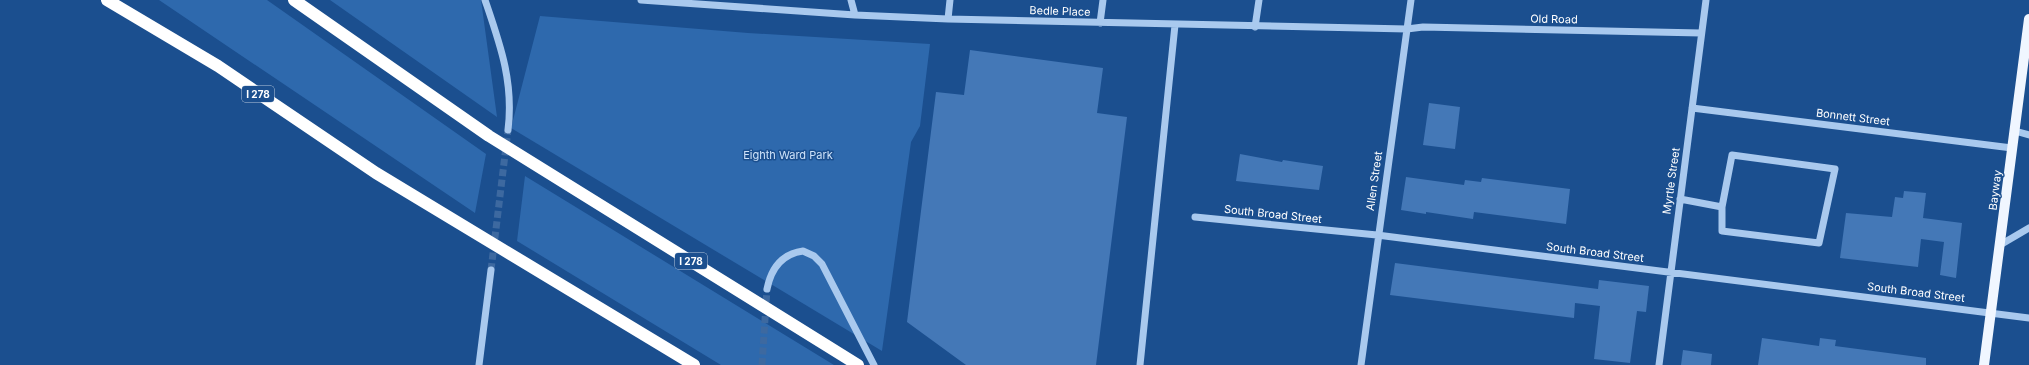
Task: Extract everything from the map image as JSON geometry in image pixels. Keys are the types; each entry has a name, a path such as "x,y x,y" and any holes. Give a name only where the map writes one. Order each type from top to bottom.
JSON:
{"highway":[{"name":"I 278","path":"106,0 218,66 376,173 694,365"},
{"name":"I 278","path":"294,0 490,136 858,365"}],"main road":[{"name":"Bayway","path":"1984,365 2029,19"}],"street":[{"path":"485,0 504,54 509,84 510,114 508,130"},
{"name":"Bedle Place","path":"641,0 855,15 948,19 1100,24 1407,29"},
{"path":"851,0 855,15"},
{"path":"948,19 950,0"},
{"path":"1100,24 1103,0"},
{"path":"1255,27 1259,0"},
{"name":"Allen Street","path":"1361,365 1377,236 1411,0"},
{"name":"Myrtle Street","path":"1659,365 1706,0"},
{"path":"1140,365 1175,25"},
{"name":"Old Road","path":"1407,29 1423,27 1701,33"},
{"name":"Bonnett Street","path":"1692,108 2012,148"},
{"path":"2015,131 2029,134"},
{"path":"1732,155 1835,169 1819,243 1722,232 1722,207 1732,155"},
{"path":"1680,199 1722,207"},
{"name":"South Broad Street","path":"1196,217 1377,236 2029,318"},
{"path":"2000,245 2029,228"},
{"path":"767,289 771,272 785,257 803,251 814,256 822,264 874,365"},
{"path":"479,365 491,270"}],"green space":[{"path":"159,0 267,0 486,154 475,213"},
{"path":"330,0 481,0 497,117"},
{"name":"Eighth Ward Park","path":"540,16 748,33 930,44 920,126 911,142 882,351 511,128"},
{"path":"525,176 834,365 721,365 517,241"}],"building":[{"path":"970,50 1103,68 1097,113 1127,117 1096,365 966,365 907,322 936,92 964,95"},
{"path":"1429,103 1460,107 1455,149 1423,145"},
{"path":"1240,154 1282,162 1283,160 1323,166 1319,190 1236,181"},
{"path":"1406,177 1464,185 1465,180 1481,182 1482,178 1570,189 1566,224 1474,212 1473,219 1401,210"},
{"path":"1904,191 1926,193 1923,218 1962,223 1956,278 1940,275 1944,242 1921,239 1918,267 1840,258 1846,213 1892,217 1895,197 1903,198"},
{"path":"1395,263 1598,289 1599,280 1649,286 1646,312 1637,311 1630,363 1594,359 1600,306 1575,303 1574,318 1390,295"},
{"path":"1762,338 1819,346 1820,338 1836,340 1835,346 1926,358 1926,365 1758,365"},
{"path":"1683,350 1712,354 1711,365 1681,365"}],"tunnel":[{"path":"491,270 508,130"},
{"path":"762,365 767,289"}]}
